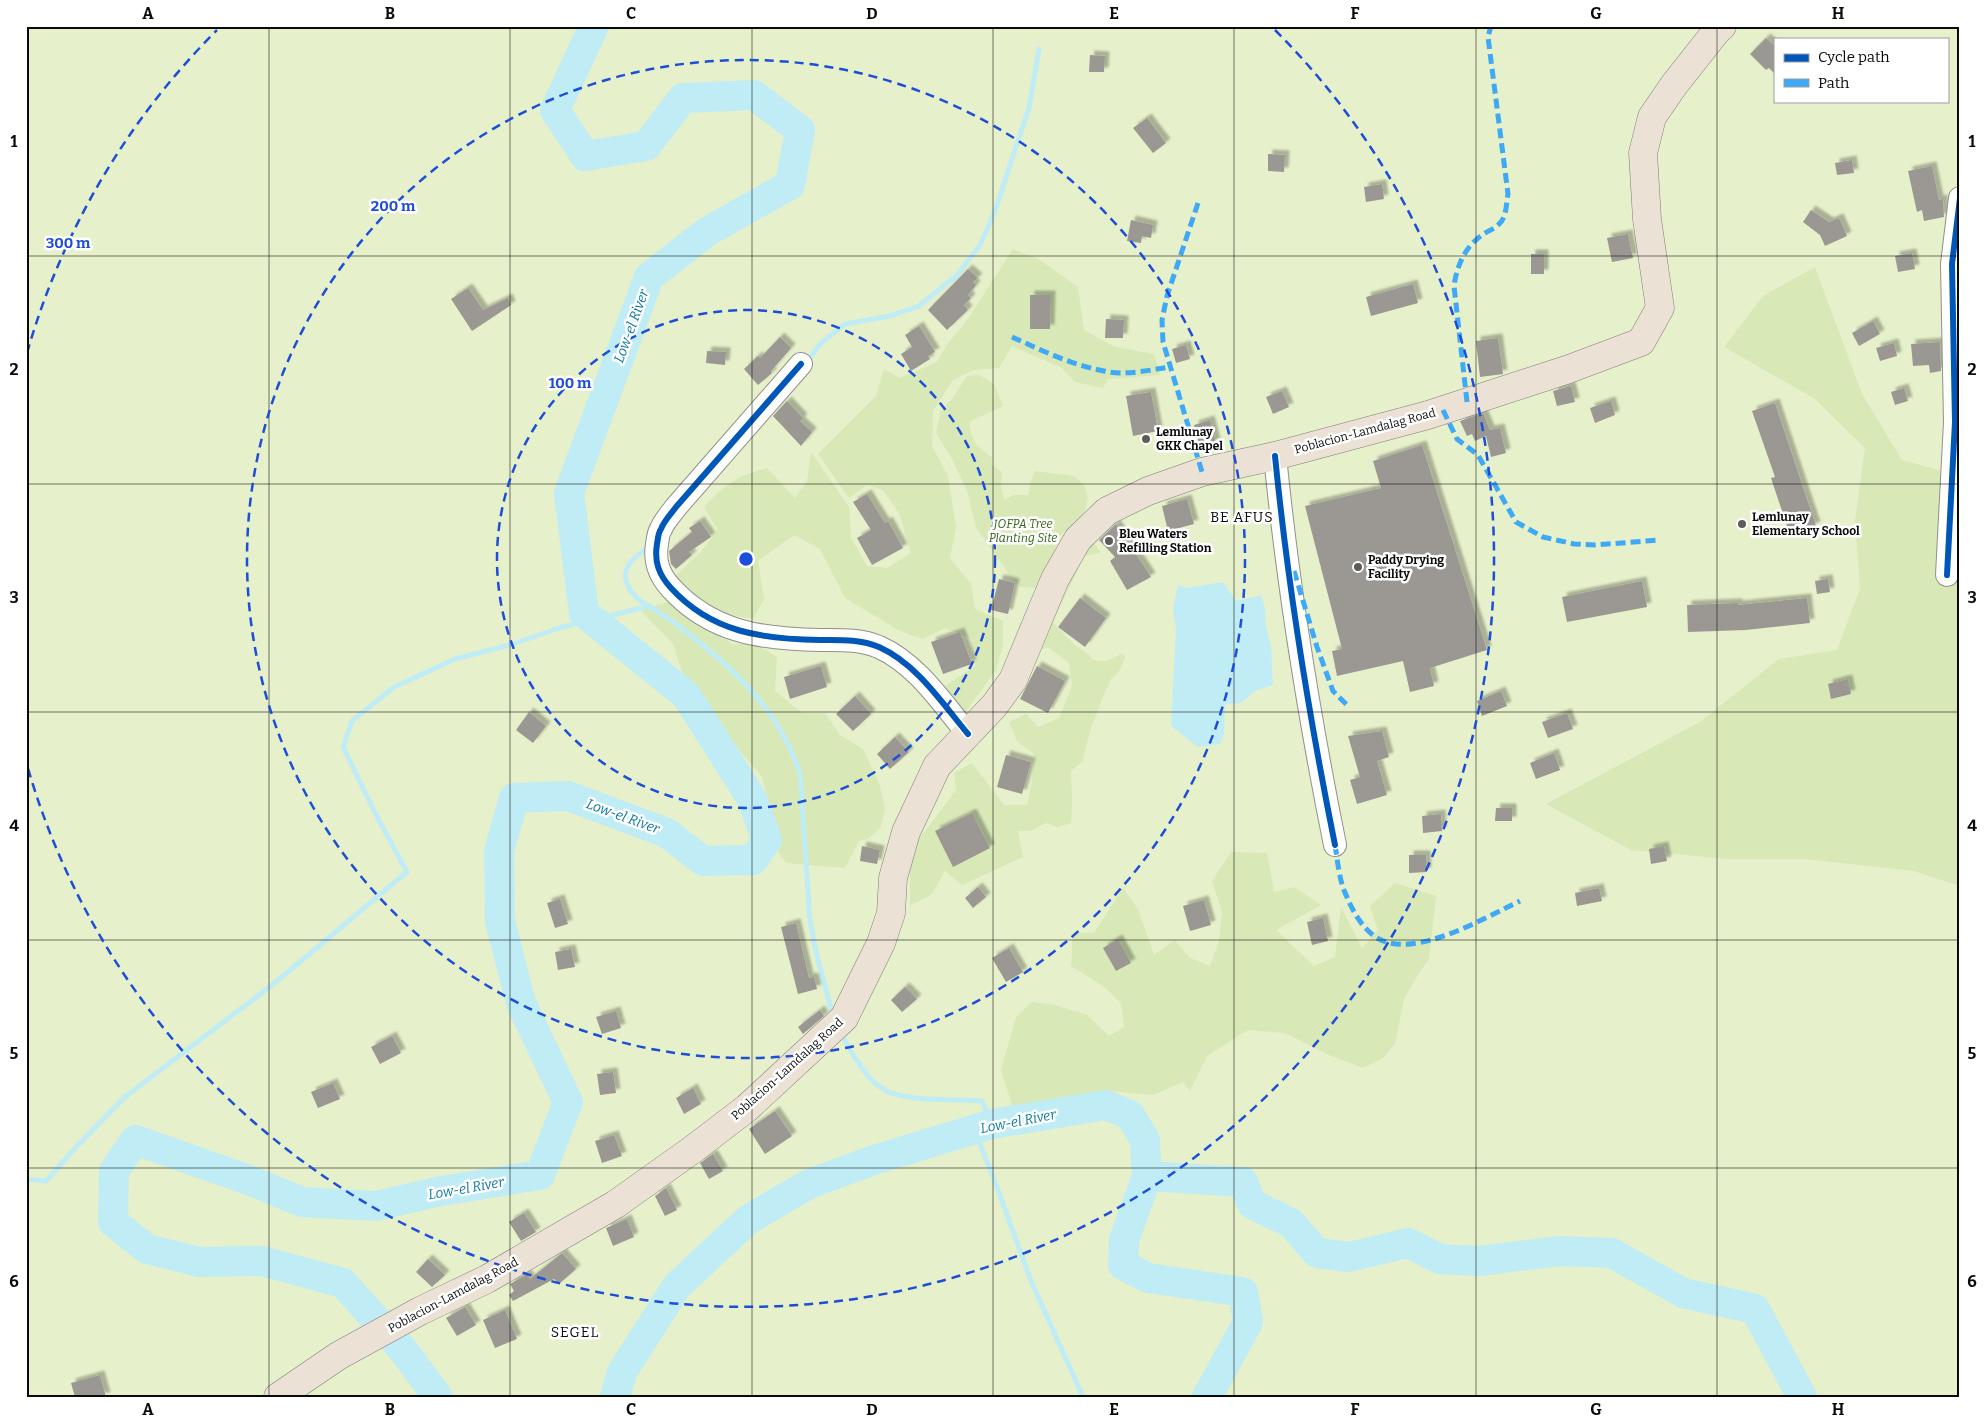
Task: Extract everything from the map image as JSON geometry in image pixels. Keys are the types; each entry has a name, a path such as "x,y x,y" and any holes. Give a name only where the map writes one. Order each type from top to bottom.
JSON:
{"main road":[{"name":"Poblacion-Lamdalag Road","path":"278,1397 317,1368 420,1311 487,1279 616,1204 747,1108 844,1018 881,943 891,913 893,878 906,832 937,766 994,706 1013,680 1055,579 1078,539 1107,511 1148,491 1202,472 1275,456 1436,412 1569,369 1642,342 1660,308 1647,219 1643,153 1652,117 1680,77 1714,33 1722,26"}],"street":[{"path":"1947,575 1955,422 1952,264 1960,198"},
{"path":"802,364 676,507 660,530 656,552 656,566 664,580 681,599 699,613 726,627 778,639 855,640 879,647 903,661 922,679 968,734"},
{"path":"1275,456 1284,545 1300,654 1335,845"}],"green space":[{"path":"26,26 1960,26 1960,1397 26,1397"},
{"path":"1013,249 1037,258 1078,287 1084,330 1115,347 1154,354 1160,375 1108,379 1103,388 1075,382 1062,368 1012,346 999,368 973,370 952,381 933,411 932,446 948,476 956,527 950,558 971,584 975,609 1003,621 1003,645 996,670 964,714 945,686 975,666 970,638 945,628 923,639 900,631 845,598 820,549 794,535 758,561 764,599 753,619 710,611 674,577 700,553 718,530 704,507 732,482 747,474 767,468 795,498 807,482 811,452 849,507 851,538 867,566 887,568 911,553 899,513 883,490 867,485 849,498 818,454 876,396 884,369 900,378 937,362 949,342 968,319"},
{"path":"1815,267 1862,394 1902,460 1960,476 1960,886 1914,871 1805,859 1728,859 1631,850 1546,804 1700,722 1779,659 1837,650 1860,589 1855,521 1865,448 1815,399 1724,347 1763,296"},
{"name":"JOFPA Tree Planting Site","path":"979,375 994,384 1003,406 969,422 970,429 976,443 992,457 991,464 1002,472 1001,486 1004,500 1014,495 1028,495 1035,471 1074,476 1084,485 1088,497 1085,511 1060,536 1045,575 1035,588 1021,587 1009,577 1005,568 976,528 967,491 952,459 936,433 941,410 952,399 967,376"},
{"path":"1089,537 1101,553 1083,556 1053,623 1077,647 1090,655 1092,660 1108,660 1122,653 1125,657 1120,670 1111,679 1103,697 1091,728 1082,762 1071,771 1071,823 1058,827 1046,823 1031,831 1018,831 1023,857 962,885 945,871 932,894 910,906 910,851 956,790 954,773 972,763 1004,805 1027,805 1032,781 1034,754 1017,741 1009,722 1026,714 1038,727 1059,718 1072,686 1069,663 1048,647 1038,651"},
{"path":"667,602 734,645 751,642 777,657 775,691 802,713 825,713 840,735 863,749 879,783 885,808 881,827 868,839 859,841 845,868 786,863 777,850 776,833 762,777 735,745 709,705 682,672 673,644 641,611"},
{"path":"1231,852 1267,853 1274,892 1294,887 1321,905 1276,930 1314,966 1335,957 1341,907 1362,948 1378,930 1370,906 1395,883 1436,896 1429,959 1404,999 1395,1044 1383,1058 1363,1068 1331,1056 1285,1033 1248,1030 1207,1056 1190,1091 1183,1082 1153,1095 1108,1091 1061,1107 1013,1108 1001,1070 1016,1017 1032,1002 1055,1005 1087,1015 1109,1036 1124,1027 1121,1003 1103,986 1071,966 1073,933 1094,933 1123,888 1138,909 1154,955 1175,940 1190,958 1210,966 1219,941 1222,912 1212,881"}],"water":[{"path":"1223,582 1236,601 1261,595 1271,645 1273,685 1255,691 1241,703 1225,704 1224,735 1220,744 1198,747 1171,726 1176,629 1173,609 1178,585 1186,588"}],"building":[{"path":"1766,38 1774,45 1774,73 1769,68 1766,70 1750,54"},
{"path":"1090,55 1105,56 1104,72 1089,72"},
{"path":"1147,118 1166,143 1153,153 1133,128"},
{"path":"1268,154 1285,155 1284,172 1268,171"},
{"path":"1852,160 1854,173 1837,175 1835,163"},
{"path":"1932,166 1939,200 1943,199 1944,217 1924,221 1922,210 1917,212 1908,171"},
{"path":"1382,184 1384,199 1366,202 1364,187"},
{"path":"1811,210 1829,222 1839,218 1847,236 1825,246 1820,235 1803,222"},
{"path":"1131,220 1153,225 1151,238 1142,236 1141,243 1127,241"},
{"path":"1628,234 1633,258 1612,262 1607,238"},
{"path":"1912,253 1915,269 1898,272 1895,256"},
{"path":"1531,254 1544,254 1544,274 1531,274"},
{"path":"968,269 978,278 973,282 976,285 968,295 971,298 964,305 968,310 947,330 928,310"},
{"path":"1413,284 1418,303 1371,316 1366,297"},
{"path":"468,288 483,310 508,298 511,305 472,331 451,299"},
{"path":"1030,295 1051,295 1050,329 1030,329"},
{"path":"1106,319 1124,320 1123,338 1105,338"},
{"path":"1873,321 1880,334 1859,346 1852,333"},
{"path":"919,326 935,352 928,356 930,359 911,371 901,354 912,347 905,335"},
{"path":"780,337 791,348 771,371 772,373 758,385 744,369 758,356 760,358"},
{"path":"1498,338 1503,374 1480,377 1476,341"},
{"path":"1940,342 1941,371 1930,373 1929,365 1913,366 1911,344"},
{"path":"1894,343 1897,356 1880,361 1876,348"},
{"path":"1186,345 1190,359 1176,363 1172,349"},
{"path":"707,351 726,352 725,365 706,363"},
{"path":"1571,386 1575,402 1557,406 1553,391"},
{"path":"1904,388 1908,401 1895,405 1891,392"},
{"path":"1282,391 1289,407 1273,414 1266,397"},
{"path":"1151,392 1158,431 1133,436 1126,396"},
{"path":"787,401 803,418 800,421 812,432 801,446 773,416"},
{"path":"1611,401 1615,415 1595,423 1590,408"},
{"path":"1775,403 1816,526 1790,535 1771,478 1775,477 1752,411"},
{"path":"1483,413 1490,430 1500,428 1506,453 1491,457 1486,436 1475,441 1472,434 1467,436 1460,421"},
{"path":"1210,420 1216,443 1200,447 1194,425"},
{"path":"1422,445 1487,650 1430,668 1434,686 1410,692 1403,661 1337,676 1332,651 1342,649 1305,506 1381,488 1373,461"},
{"path":"867,494 885,523 888,521 903,548 872,565 857,538 871,530 853,502"},
{"path":"1187,499 1194,524 1168,531 1162,506"},
{"path":"700,521 711,537 689,552 692,555 676,569 671,564 669,551 692,532 689,528"},
{"path":"1116,524 1151,577 1127,590 1110,561 1115,557 1099,540"},
{"path":"999,579 1015,583 1008,614 991,610"},
{"path":"1828,579 1830,592 1817,594 1815,581"},
{"path":"1642,581 1647,607 1567,622 1562,597"},
{"path":"1080,598 1106,618 1085,647 1058,627"},
{"path":"1807,598 1810,623 1746,630 1688,632 1687,605 1738,603 1738,605"},
{"path":"960,632 972,664 943,674 931,642"},
{"path":"821,666 827,687 790,699 784,677"},
{"path":"1037,666 1065,681 1048,713 1020,699"},
{"path":"1848,679 1851,694 1831,699 1828,684"},
{"path":"1501,691 1507,706 1482,716 1477,701"},
{"path":"855,696 871,714 853,731 836,714"},
{"path":"529,712 546,726 533,743 516,730"},
{"path":"1567,713 1573,729 1548,738 1542,722"},
{"path":"1382,731 1389,757 1377,761 1387,795 1357,804 1350,780 1360,777 1348,736"},
{"path":"895,737 909,752 890,769 877,754"},
{"path":"1554,753 1560,770 1536,779 1530,763"},
{"path":"1006,755 1031,762 1022,794 997,787"},
{"path":"1496,808 1512,808 1512,821 1495,821"},
{"path":"972,813 990,848 953,867 935,831"},
{"path":"1441,814 1442,831 1423,833 1422,816"},
{"path":"862,846 880,850 877,864 860,861"},
{"path":"1664,846 1667,861 1651,864 1649,849"},
{"path":"1409,855 1426,855 1427,872 1409,873"},
{"path":"978,887 986,897 973,908 965,898"},
{"path":"1599,888 1602,901 1577,906 1575,893"},
{"path":"560,899 568,924 555,928 547,903"},
{"path":"1204,900 1211,925 1190,931 1183,906"},
{"path":"1323,918 1328,941 1312,945 1307,922"},
{"path":"796,923 809,978 814,977 817,989 798,994 781,927"},
{"path":"1118,939 1131,963 1116,971 1103,948"},
{"path":"1009,948 1023,972 1006,982 992,958"},
{"path":"571,949 575,967 558,970 555,952"},
{"path":"905,987 917,999 902,1012 891,1000"},
{"path":"820,1010 824,1016 803,1034 798,1027"},
{"path":"616,1011 621,1028 602,1034 596,1017"},
{"path":"392,1036 401,1053 380,1064 371,1047"},
{"path":"613,1072 616,1093 600,1095 597,1074"},
{"path":"333,1083 340,1099 318,1108 311,1092"},
{"path":"693,1088 701,1104 684,1114 676,1098"},
{"path":"775,1111 792,1136 765,1154 749,1129"},
{"path":"614,1135 622,1156 602,1163 595,1141"},
{"path":"713,1154 723,1171 709,1179 700,1163"},
{"path":"666,1188 677,1210 665,1216 655,1196"},
{"path":"524,1213 536,1232 521,1241 509,1222"},
{"path":"627,1219 634,1237 613,1246 606,1228"},
{"path":"562,1253 576,1269 559,1284 554,1279 513,1301 509,1295 514,1291 510,1284 527,1274 530,1279"},
{"path":"428,1259 445,1275 432,1287 416,1272"},
{"path":"465,1307 476,1325 457,1336 446,1318"},
{"path":"505,1310 517,1339 495,1348 483,1320"},
{"path":"100,1375 106,1397 75,1397 71,1383"}],"waterway":[{"name":"Low-el River","path":"438,1397 403,1350 343,1283 262,1261 199,1262 147,1249 113,1222 114,1171 135,1140 246,1179 302,1202 376,1206 441,1191 540,1175 568,1102 521,1003 500,921 499,851 514,798 568,796 667,833 703,861 753,860 767,840 752,799 686,695 584,613 569,493 649,277 708,231 790,185 800,130 754,95 683,98 646,146 585,156 555,110 594,26"},
{"path":"807,362 820,344 845,324 890,316 919,306 957,275 980,245 995,211 1029,108 1039,49"},
{"path":"649,547 634,558 627,568 626,579 631,592 693,637 748,687 778,726 800,773 810,921 832,1012"},
{"path":"26,1179 46,1181 125,1097 276,982 407,872 376,815 343,747 352,721 394,687 455,659 510,645 562,627 650,606"},
{"path":"841,1034 864,1071 883,1089 916,1098 982,1101 992,1124"},
{"name":"Low-el River","path":"615,1397 622,1372 677,1286 749,1219 809,1184 874,1160 992,1124 1106,1105 1130,1115 1145,1140 1147,1176 1124,1240 1123,1265 1148,1278 1243,1292 1248,1322 1207,1397"},
{"path":"974,1129 1031,1281 1083,1397"},
{"path":"1147,1176 1243,1182 1252,1204 1291,1223 1317,1253 1349,1257 1408,1243 1440,1259 1478,1261 1561,1251 1612,1253 1683,1293 1755,1309 1802,1397"}],"marked path":[{"path":"1467,402 1454,286 1455,278 1466,251 1476,240 1502,221 1508,194 1488,37 1491,26"},
{"path":"1198,203 1167,296 1162,320 1163,342 1202,472"},
{"path":"1012,337 1068,361 1104,371 1129,373 1170,367"},
{"path":"1443,410 1457,439 1478,455 1516,522 1543,537 1574,544 1595,545 1660,540"},
{"path":"1294,571 1317,647 1333,691 1347,705"},
{"path":"1335,845 1342,885 1356,915 1374,936 1394,944 1412,944 1451,934 1520,901"}],"cycle path":[{"path":"1947,575 1955,422 1952,264 1960,198"},
{"path":"801,364 666,520 659,532 656,551 657,562 663,578 687,603 721,624 759,635 778,638 857,641 872,644 893,654 928,685 968,734"},
{"path":"1275,456 1286,554 1300,651 1335,845"}],"place":[{"name":"Lemlunay GKK Chapel","path":"1146,439"},
{"name":"Lemlunay Elementary School","path":"1742,524"},
{"name":"Bleu Waters Refilling Station","path":"1109,541"},
{"name":"Paddy Drying Facility","path":"1358,567"}],"district":[{"name":"BE AFUS","path":"1242,517"},
{"name":"SEGEL","path":"575,1332"}]}
